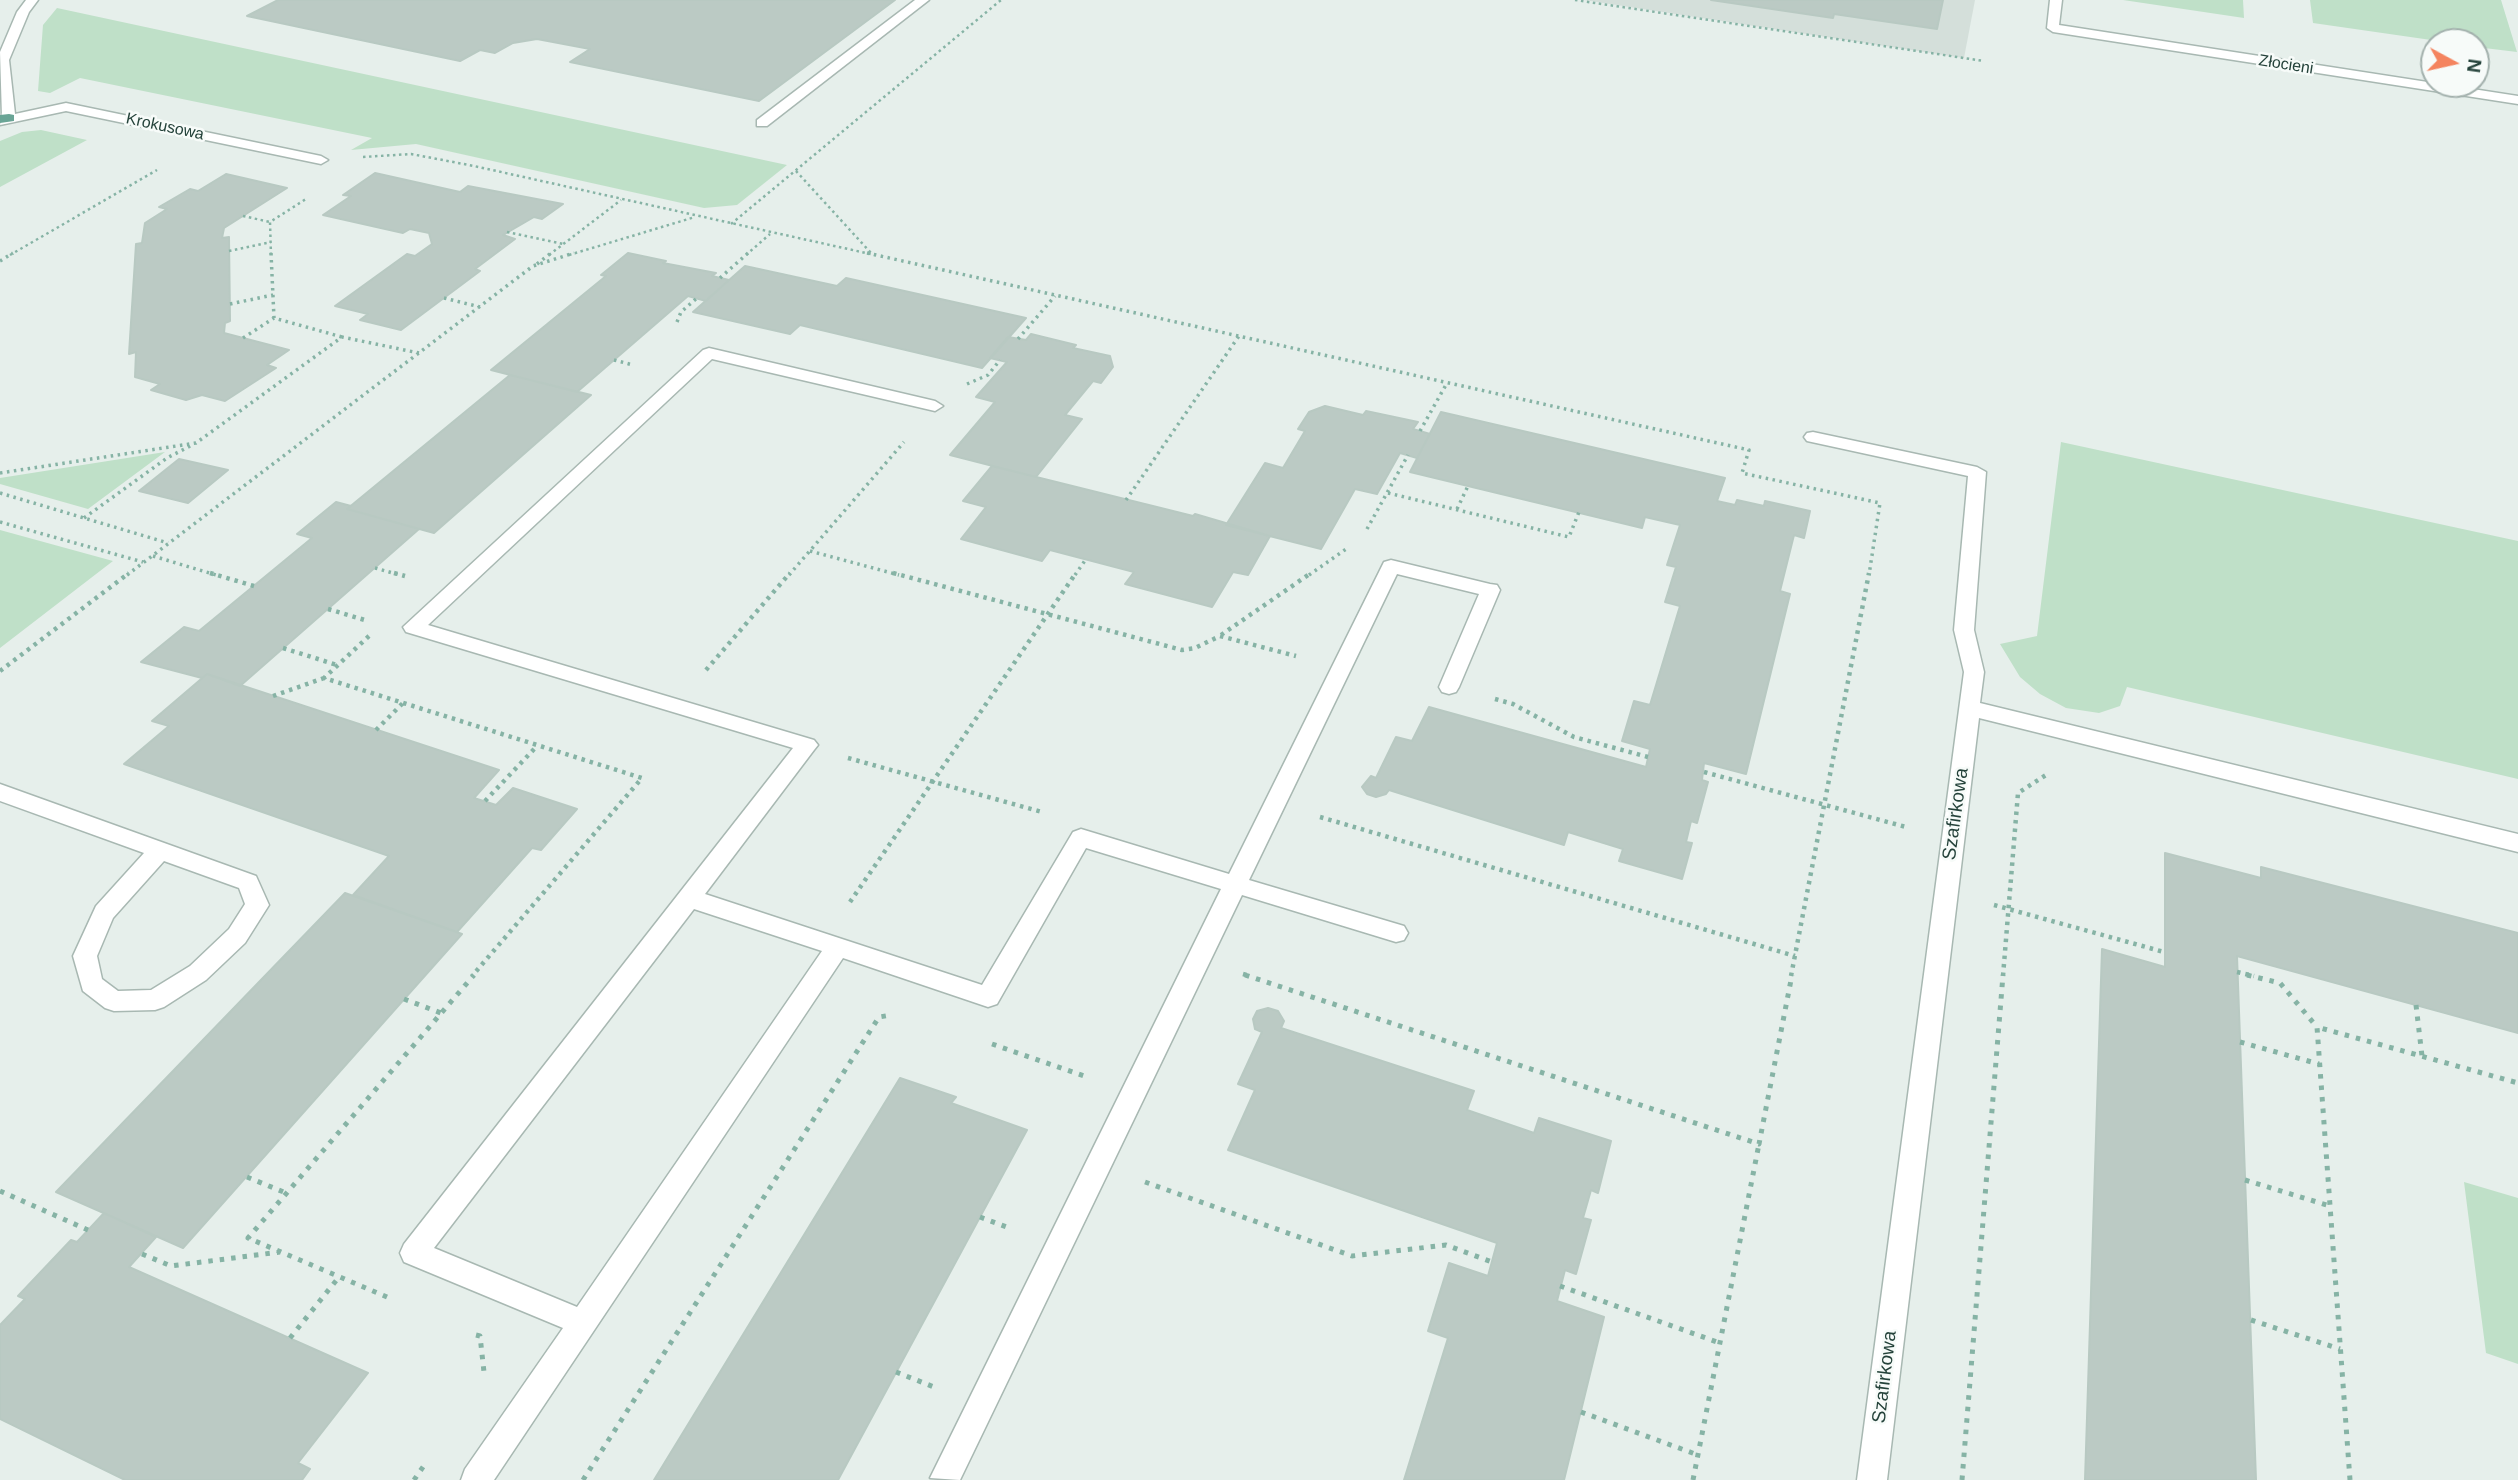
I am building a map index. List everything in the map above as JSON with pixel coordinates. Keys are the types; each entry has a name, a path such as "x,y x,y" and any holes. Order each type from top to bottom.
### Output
{"street":[{"path":"2,121 3,60 23,12 32,0"},
{"path":"762,123 923,0"},
{"name":"Złocieni","path":"2056,0 2053,29 2518,100"},
{"name":"Krokusowa","path":"2,121 66,107 321,160"},
{"path":"583,1323 414,1253 807,745 413,627 709,353 935,407"},
{"name":"Szafirkowa","path":"1813,437 1977,472 1964,630 1974,672 1872,1480"},
{"path":"946,1478 1391,566 1490,590 1449,687"},
{"path":"1970,708 2518,843"},
{"path":"0,792 160,850 248,882 257,905 237,936 198,973 155,1000 114,1001 91,984 85,956 104,913 160,850"},
{"path":"690,898 988,997 1081,838 1396,933"},
{"path":"476,1480 583,1323 830,944"}],"path":[{"path":"730,224 1002,0"},
{"path":"1575,0 1984,61"},
{"path":"352,158 411,154 1749,450 1742,473 1880,503 1874,548 1693,1480"},
{"path":"0,261 163,166"},
{"path":"796,171 873,255"},
{"path":"243,216 270,222 312,195"},
{"path":"0,671 621,200"},
{"path":"533,266 696,217"},
{"path":"270,222 274,318"},
{"path":"507,232 562,244"},
{"path":"720,278 770,233"},
{"path":"229,251 271,242"},
{"path":"230,304 273,295"},
{"path":"1018,339 1055,296"},
{"path":"444,298 480,307"},
{"path":"243,338 274,318 342,337 419,353"},
{"path":"1126,500 1239,336"},
{"path":"84,518 167,458 195,443 342,337"},
{"path":"675,705 947,393 988,374 1000,360"},
{"path":"1420,431 1447,383"},
{"path":"0,473 195,443"},
{"path":"1363,537 1408,455"},
{"path":"1457,509 1468,486"},
{"path":"0,492 169,543"},
{"path":"1387,493 1569,537 1579,512"},
{"path":"0,522 144,562"},
{"path":"810,551 1182,650 1195,648 1220,636 1352,545"},
{"path":"152,555 254,586"},
{"path":"830,944 933,781 1086,559"},
{"path":"328,609 381,625"},
{"path":"273,696 324,678 372,633"},
{"path":"1220,636 1275,650"},
{"path":"283,648 337,665"},
{"path":"324,678 642,778 248,1238 390,1298"},
{"path":"1449,687 1513,704 1574,737 1648,757"},
{"path":"376,730 403,703"},
{"path":"807,745 1032,809"},
{"path":"485,801 538,746"},
{"path":"1704,772 1953,839"},
{"path":"1962,1480 2018,793 2049,773"},
{"path":"1275,804 1794,956"},
{"path":"1946,892 2164,952"},
{"path":"1198,960 1759,1143"},
{"path":"2237,972 2280,984 2317,1027 2518,1083"},
{"path":"404,999 441,1013"},
{"path":"2416,1005 2422,1056"},
{"path":"583,1480 879,1017 904,1014"},
{"path":"2317,1027 2350,1480"},
{"path":"981,1040 1134,1093"},
{"path":"2240,1042 2319,1064"},
{"path":"1098,1166 1352,1256 1446,1245 1492,1262"},
{"path":"247,1177 286,1193"},
{"path":"2245,1180 2330,1206"},
{"path":"0,1191 88,1230"},
{"path":"142,1254 171,1266 281,1252"},
{"path":"289,1338 339,1277"},
{"path":"1560,1286 1720,1343"},
{"path":"2251,1320 2341,1349"},
{"path":"467,1331 480,1336 485,1378"},
{"path":"1581,1412 1698,1455"},
{"path":"414,1480 429,1457"}],"shaded area":[{"path":"1584,0 1975,0 1964,58"}],"green space":[{"path":"2123,0 2243,0 2244,18"},
{"path":"2310,0 2501,0 2517,52 2490,49 2490,28 2420,28 2420,38 2313,23"},
{"path":"57,8 787,165 737,205 704,208 416,144 351,150 372,138 80,78 50,93 38,91 43,25"},
{"path":"41,130 87,140 0,187 0,141 22,132"},
{"path":"2061,442 2518,541 2518,779 2127,687 2120,706 2099,713 2066,708 2040,694 2020,677 2000,644 2037,636"},
{"path":"165,452 88,509 0,484 0,478"},
{"path":"0,530 113,561 0,648"},
{"path":"2464,1182 2518,1198 2518,1364 2486,1353"}],"building":[{"path":"278,0 895,0 759,101 570,62 590,49 537,39 513,43 495,53 480,50 460,61 247,16"},
{"path":"1711,0 1943,0 1937,29 1834,14 1833,18"},
{"path":"375,173 460,192 468,186 563,204 542,219 534,217 503,235 515,239 475,269 480,271 401,330 360,320 368,314 335,306 407,254 415,256 432,244 429,233 410,229 403,233 323,215 351,196 343,195"},
{"path":"226,174 287,188 224,228 222,238 229,237 230,321 225,323 224,333 289,350 267,365 276,368 225,401 202,395 186,400 151,390 160,384 135,377 136,352 129,354 136,244 142,243 145,223 167,209 159,207 190,189 198,191"},
{"path":"628,253 716,273 712,276 729,280 706,301 688,296 577,392 491,370 606,276 601,275"},
{"path":"745,266 837,286 846,278 1026,318 982,368 800,325 790,334 693,312"},
{"path":"1031,334 1076,345 1073,348 1110,356 1113,367 1101,383 1093,381 1065,415 1082,419 1036,477 950,455 995,402 976,397 1007,362 990,358 1008,337 1026,340"},
{"path":"510,375 591,395 434,533 347,509"},
{"path":"1325,406 1363,415 1366,411 1418,422 1413,429 1430,434 1417,458 1400,453 1377,494 1355,489 1321,549 1226,525 1265,463 1283,468 1305,431 1298,429 1309,412"},
{"path":"1441,412 1725,478 1717,501 1735,505 1737,500 1764,506 1765,501 1810,511 1804,538 1794,535 1780,591 1790,594 1746,774 1704,763 1702,780 1708,782 1697,823 1691,821 1686,842 1692,843 1682,879 1619,861 1623,849 1568,832 1564,845 1389,790 1376,797 1367,794 1362,787 1371,776 1376,778 1396,737 1412,741 1429,707 1646,767 1650,749 1622,741 1634,701 1650,705 1680,606 1665,602 1676,567 1667,565 1680,525 1645,517 1642,528 1410,472"},
{"path":"179,459 228,470 188,503 139,491"},
{"path":"992,466 1193,516 1195,514 1270,536 1248,575 1233,572 1212,607 1125,584 1134,572 1050,550 1042,561 961,539 986,507 963,501"},
{"path":"336,502 351,506 347,509 419,529 240,686 207,674 202,678 141,662 184,627 199,631 312,538 297,534"},
{"path":"207,674 499,770 474,798 496,805 513,788 577,809 541,850 532,848 457,932 353,895 389,856 124,764 169,726 152,721"},
{"path":"2165,853 2261,878 2261,867 2518,933 2518,1033 2237,956 2256,1480 2085,1480 2102,949 2165,967"},
{"path":"345,893 462,934 183,1248 56,1192"},
{"path":"1268,1008 1278,1011 1284,1021 1281,1028 1474,1091 1467,1110 1534,1133 1539,1118 1611,1141 1598,1193 1591,1190 1583,1218 1591,1220 1576,1274 1565,1270 1557,1301 1604,1317 1564,1480 1404,1480 1448,1338 1428,1331 1449,1263 1488,1276 1497,1243 1228,1150 1255,1090 1238,1084 1262,1032 1255,1029 1253,1019 1257,1011"},
{"path":"900,1078 956,1097 951,1103 1027,1130 838,1480 654,1480"},
{"path":"104,1213 156,1237 129,1267 368,1373 298,1463 310,1469 302,1480 125,1480 0,1419 0,1325 25,1299 18,1296 71,1240 77,1242"}]}
